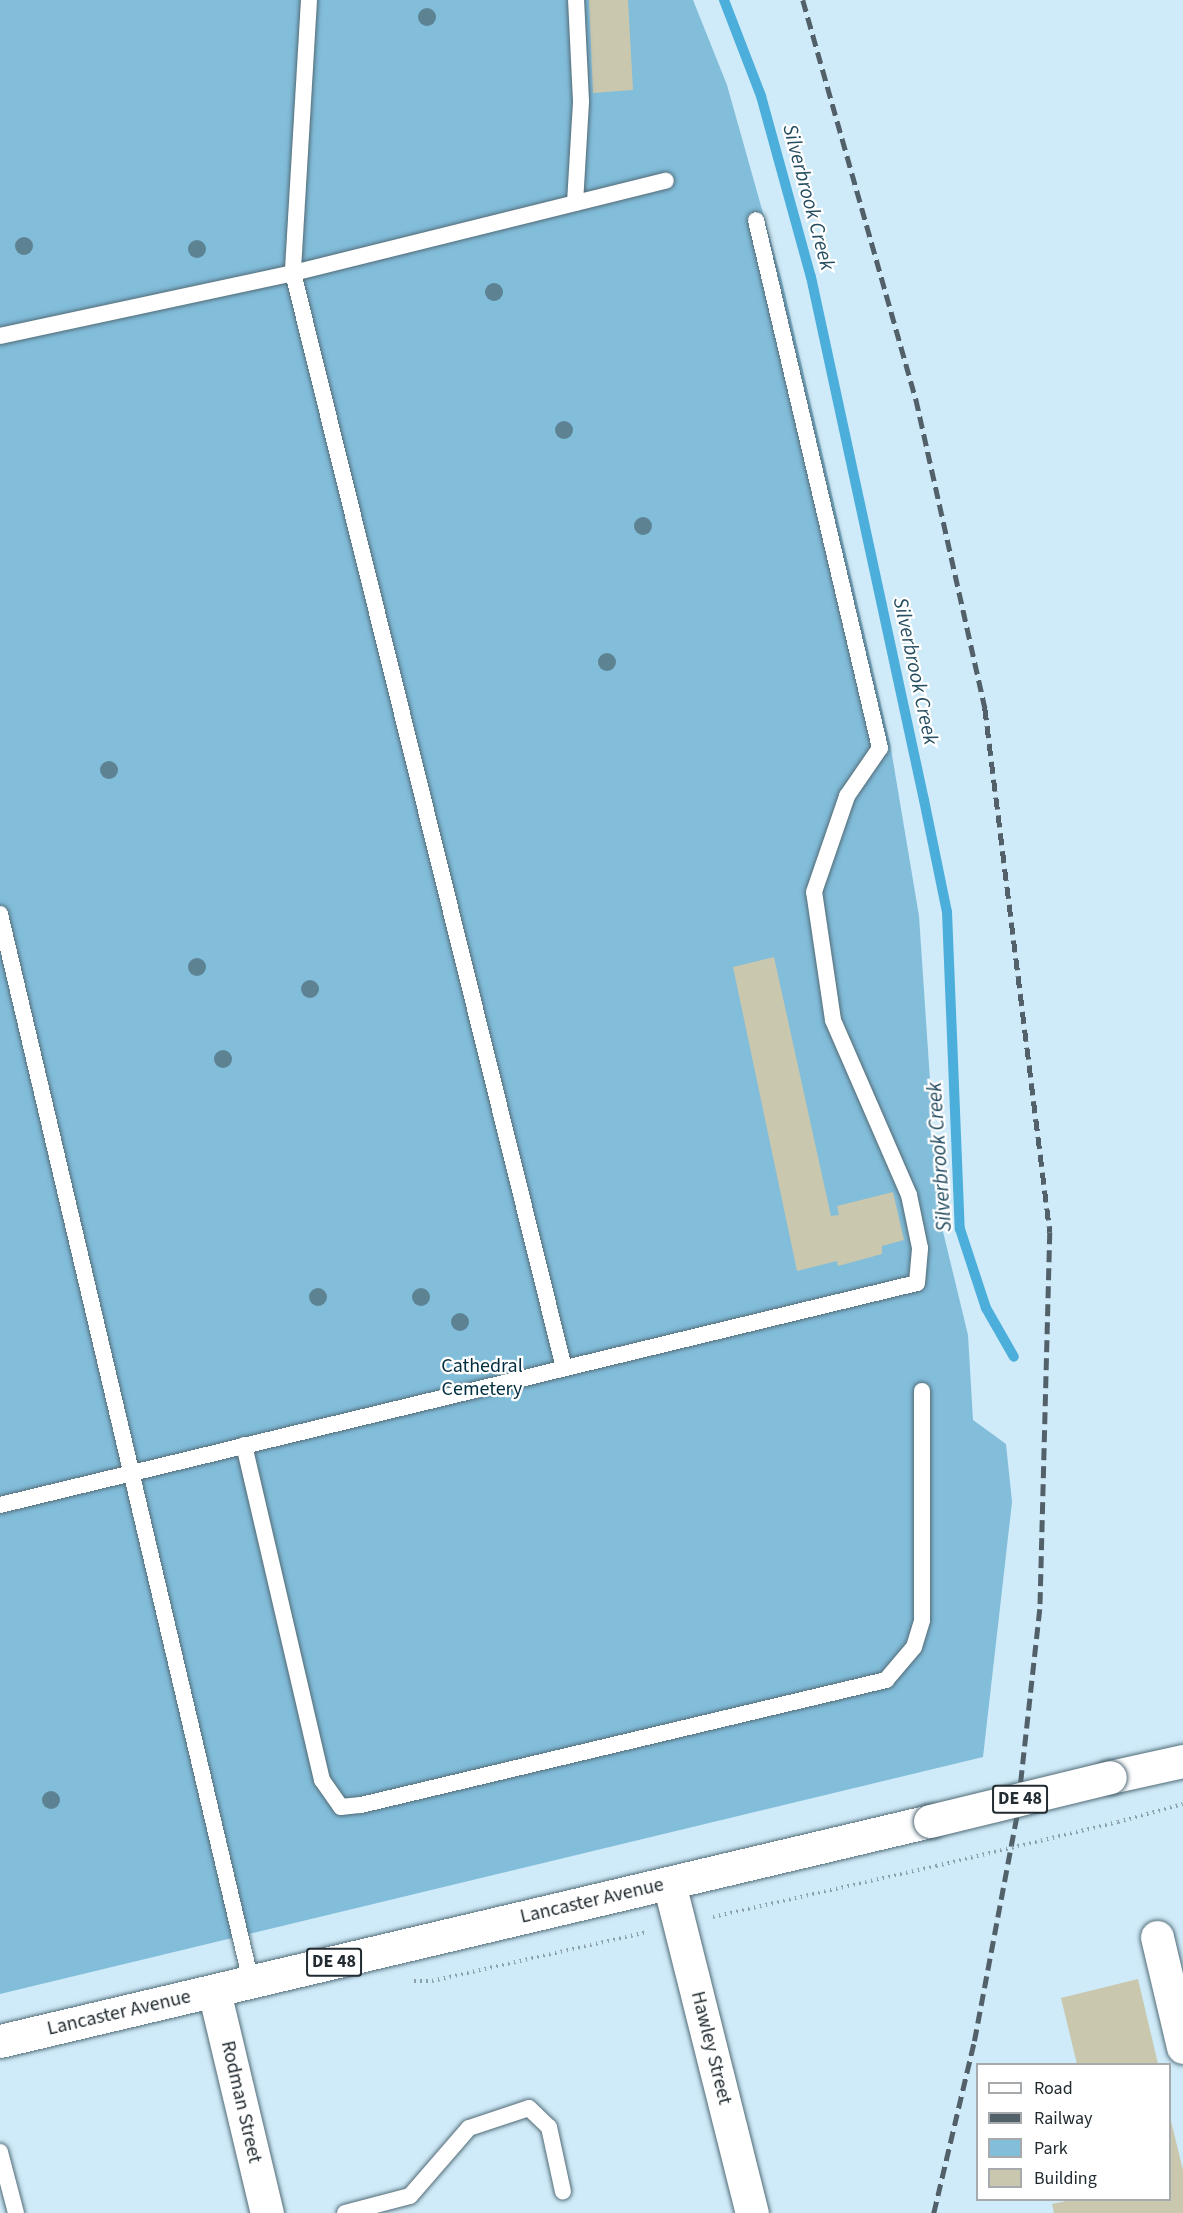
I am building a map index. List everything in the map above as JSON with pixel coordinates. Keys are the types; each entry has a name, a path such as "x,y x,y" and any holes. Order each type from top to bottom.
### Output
{"main road":[{"name":"Lancaster Avenue","path":"0,2041 1183,1761"},
{"name":"Hawley Street","path":"669,1883 752,2213"},
{"path":"1157,1937 1176,1988 1183,2047"},
{"name":"Rodman Street","path":"214,1991 266,2213"}],"lane":[{"path":"309,0 293,273 564,1368"},
{"path":"575,203 581,101 576,0"},
{"path":"0,336 293,273 666,181"},
{"path":"0,1505 917,1283 920,1248 909,1195 833,1020 814,891 847,796 880,748 756,220"},
{"path":"0,914 251,1982"},
{"path":"244,1445 322,1780 341,1807 362,1805 886,1680 914,1647 922,1620 922,1391"},
{"path":"345,2213 410,2196 469,2128 530,2108 549,2127 563,2192"},
{"path":"0,2152 16,2213"}],"path":[{"path":"709,1918 936,1866 1183,1804"},
{"path":"408,1981 432,1981 657,1930"}],"green space":[{"name":"Cathedral Cemetery","path":"0,0 693,0 727,85 782,281 890,743 919,916 939,1215 968,1335 973,1420 1006,1444 1012,1502 983,1757 0,1994"}],"building":[{"path":"589,0 628,0 633,90 593,93"},
{"path":"774,957 831,1216 839,1215 837,1206 893,1192 904,1240 882,1246 882,1254 838,1266 837,1261 797,1271 733,967"},
{"path":"1138,1979 1158,2063 1077,2063 1061,1998"},
{"path":"1171,2121 1183,2170 1183,2213 1054,2213 1052,2204 1066,2201 1171,2201"}],"waterway":[{"name":"Silverbrook Creek","path":"724,0 761,96 811,277 924,800 947,912 960,1229 986,1308 1014,1357"}],"railway":[{"path":"803,0 916,399 985,708 1050,1232 1040,1609 1017,1817 974,2044 934,2213"}]}
